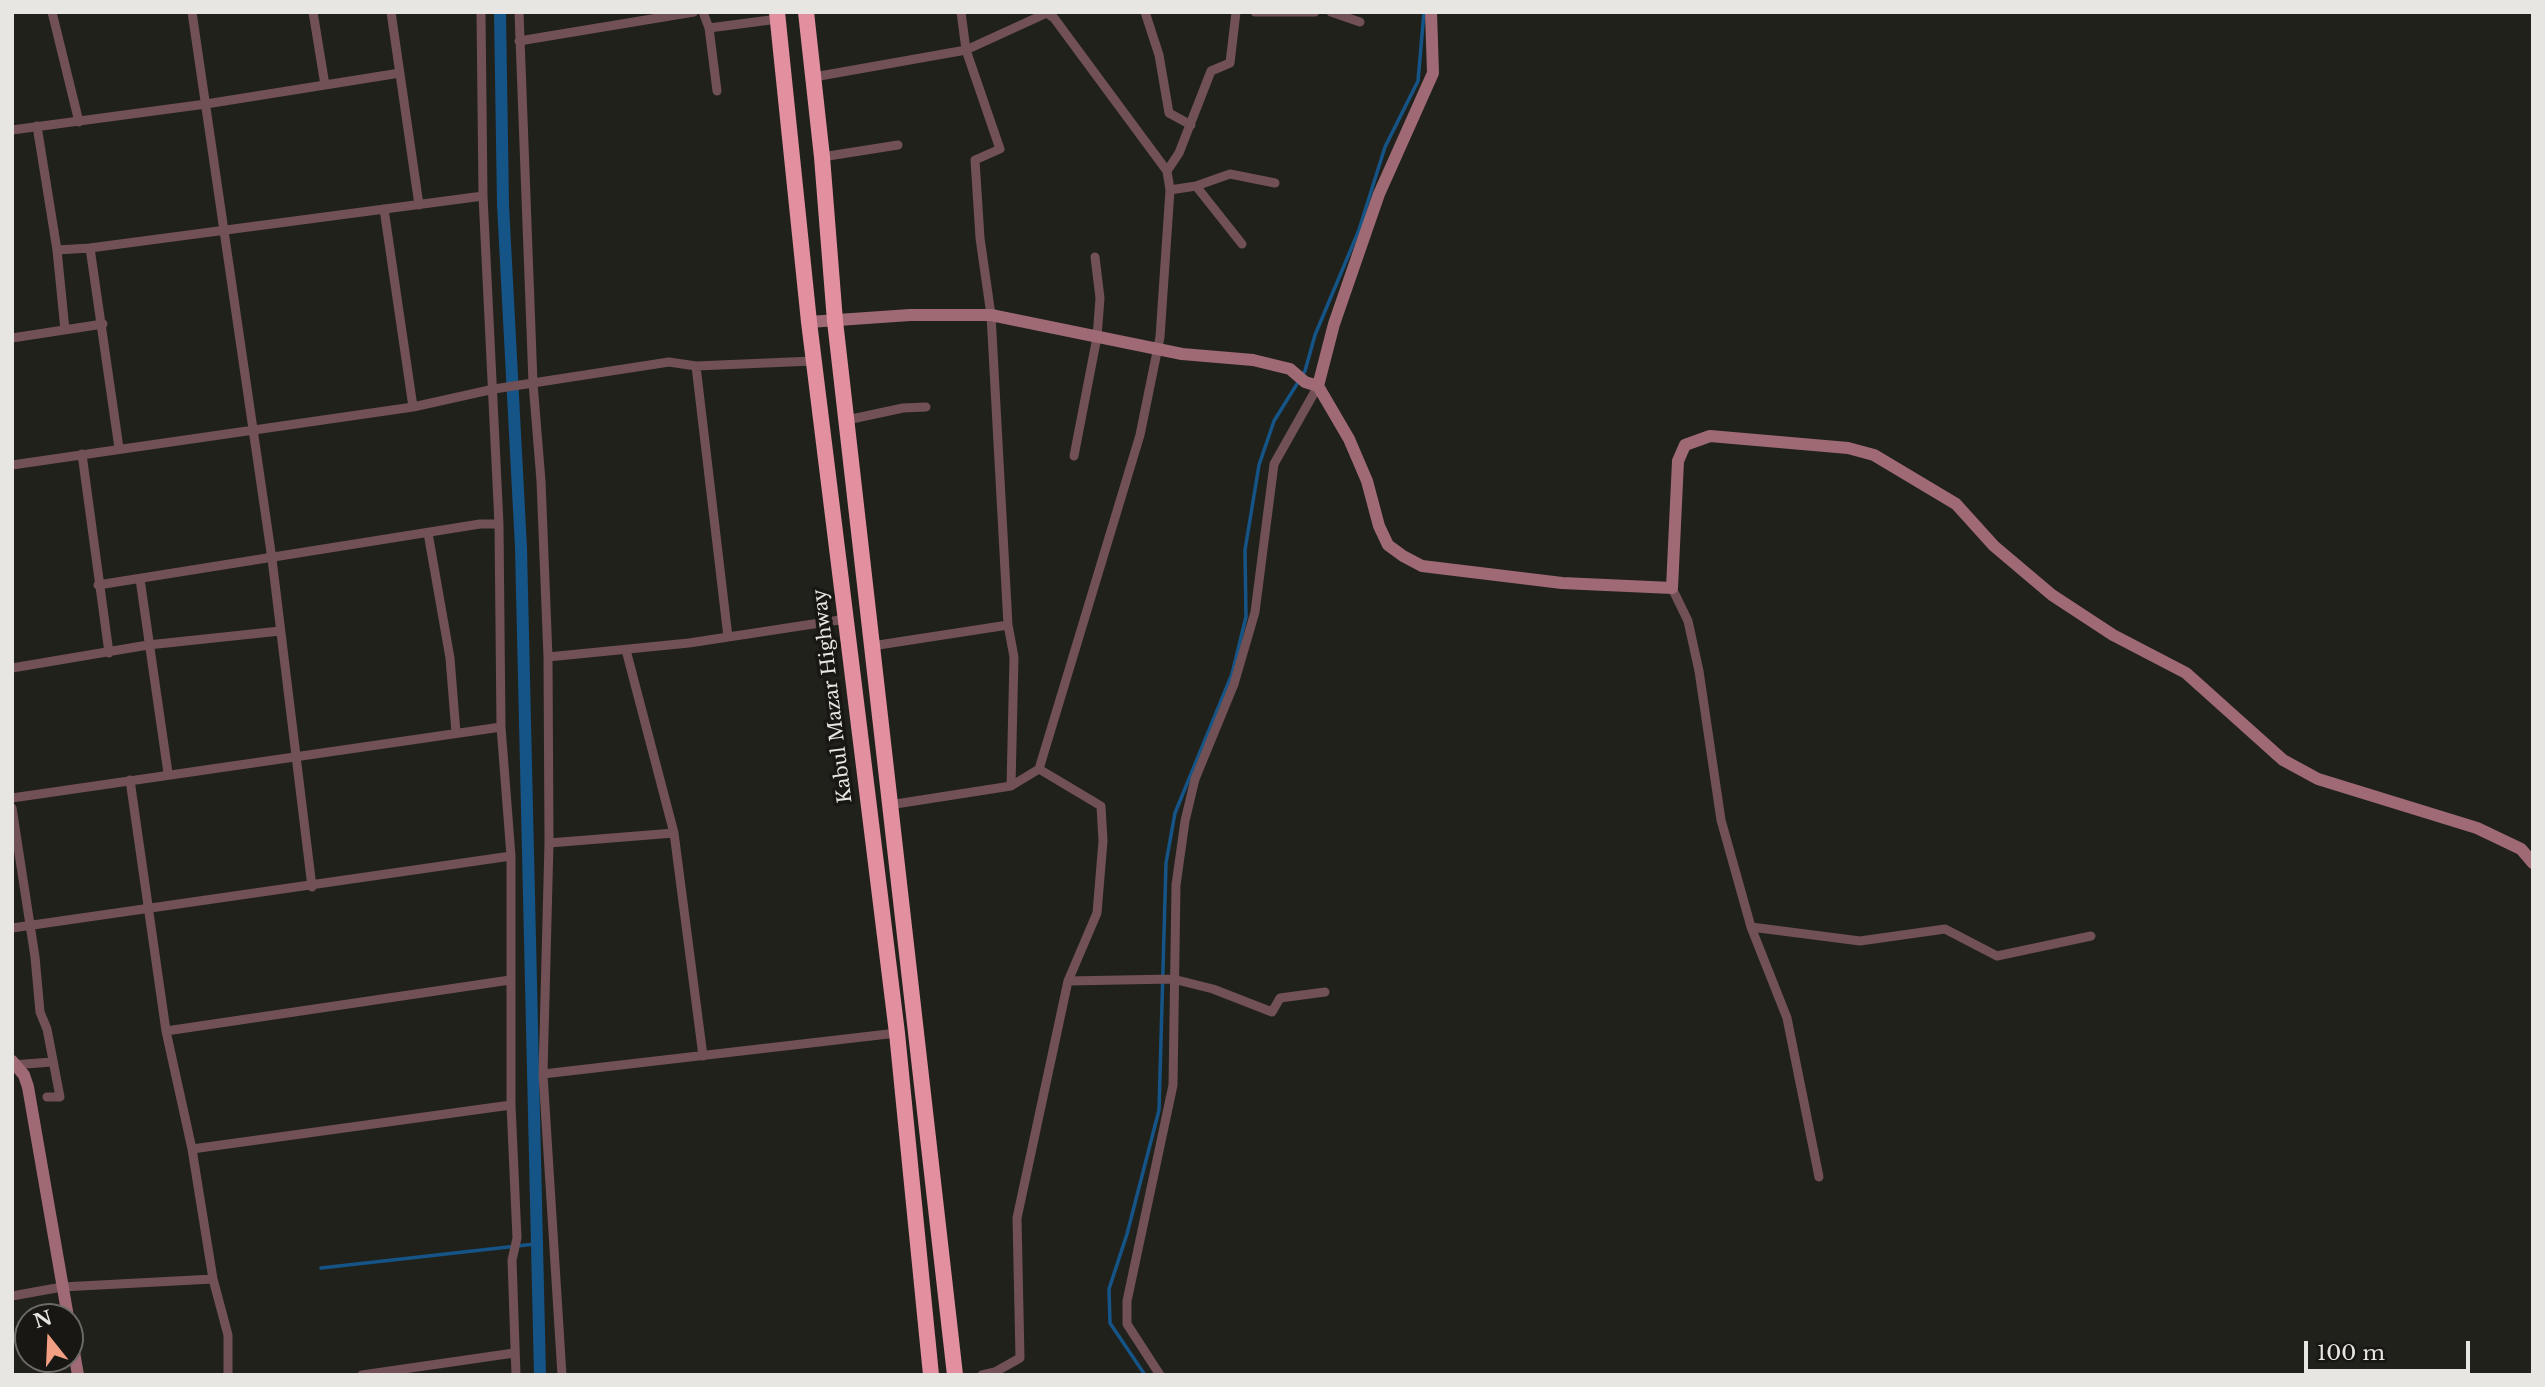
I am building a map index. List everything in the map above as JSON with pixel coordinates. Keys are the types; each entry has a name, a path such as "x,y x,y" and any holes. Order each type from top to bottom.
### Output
{"highway":[{"path":"806,12 822,157 835,321 955,1375"},
{"name":"Kabul Mazar Highway","path":"777,16 813,360 897,1032 931,1375"}],"street":[{"path":"52,12 79,122"},
{"path":"193,12 272,559 312,887"},
{"path":"313,12 325,85"},
{"path":"391,12 419,205"},
{"path":"481,12 483,196 495,389 499,524 501,727 511,856 511,1105 517,1238 512,1259 516,1375"},
{"path":"519,12 533,383 541,481 548,657 549,843 543,1074 562,1375"},
{"path":"519,41 694,12"},
{"path":"703,12 709,28 717,91"},
{"path":"961,12 966,50 1000,149 975,160 980,238 991,315 1008,625 1014,657 1011,786"},
{"path":"1145,12 1159,55 1169,113 1191,125"},
{"path":"1167,171 1180,153 1211,71 1230,62 1236,12"},
{"path":"1255,12 1315,12"},
{"path":"1331,12 1360,22"},
{"path":"1160,1375 1127,1324 1127,1301 1173,1085 1167,979 1179,863 1195,779 1234,684 1255,612 1274,464 1318,386 1334,324 1379,194 1433,73 1431,12"},
{"path":"814,77 966,50 1047,13 1054,18 1167,171 1170,190 1158,348 1140,435 1039,769 1011,786 889,805"},
{"path":"709,28 777,16"},
{"path":"12,130 206,104 400,73"},
{"path":"37,126 57,250 65,330"},
{"path":"822,157 898,145"},
{"path":"1170,190 1196,186 1230,174 1275,183"},
{"path":"1196,186 1242,244"},
{"path":"57,250 225,232 483,196"},
{"path":"384,209 413,407"},
{"path":"90,248 119,449"},
{"path":"1074,456 1097,337 1100,298 1095,257"},
{"path":"809,321 911,315 991,315 1182,354 1253,360 1290,369 1305,382 1318,386 1349,439 1367,481 1379,526 1388,545 1403,556 1422,566 1562,583 1672,588"},
{"path":"12,338 103,324"},
{"path":"12,465 413,407 521,384 669,362 696,366 813,360"},
{"path":"696,366 728,637"},
{"path":"847,420 903,408 926,407"},
{"path":"1819,1177 1787,1018 1751,927 1721,820 1699,671 1688,621 1672,588 1678,460 1685,445 1710,436 1847,448 1874,455 1956,504 1994,546 2052,595 2113,635 2186,673 2284,760 2318,779 2477,828 2521,849 2533,863"},
{"path":"82,454 109,653"},
{"path":"98,585 499,524"},
{"path":"428,533 450,658 456,733"},
{"path":"140,579 168,773"},
{"path":"548,657 728,637 846,619"},
{"path":"872,646 1008,625"},
{"path":"12,668 148,645 280,631"},
{"path":"626,650 674,833 702,1056"},
{"path":"12,798 168,773 501,727"},
{"path":"982,1375 995,1372 1020,1358 1017,1218 1068,981 1097,913 1103,841 1101,806 1039,769"},
{"path":"130,780 166,1031 192,1149 213,1279 228,1335 228,1375"},
{"path":"12,808 40,1012 47,1029 60,1097 47,1097"},
{"path":"549,843 674,833"},
{"path":"12,928 312,887 511,856"},
{"path":"1751,927 1860,941 1945,929 1997,956 2091,936"},
{"path":"1068,981 1167,979 1213,989 1272,1012 1280,998 1325,992"},
{"path":"166,1031 510,980"},
{"path":"543,1074 897,1032"},
{"path":"13,1064 52,1062"},
{"path":"13,1064 24,1075 28,1087 65,1303"},
{"path":"192,1149 511,1105"},
{"path":"12,1296 62,1287 213,1279"},
{"path":"362,1375 514,1353"}],"waterway":[{"path":"500,12 503,205 521,548 540,1375"},
{"path":"1145,1375 1110,1323 1109,1289 1127,1234 1159,1110 1166,863 1175,813 1232,674 1246,617 1245,550 1259,465 1274,421 1305,371 1315,335 1359,230 1385,147 1418,81 1424,12"},
{"path":"321,1268 535,1244"}]}
